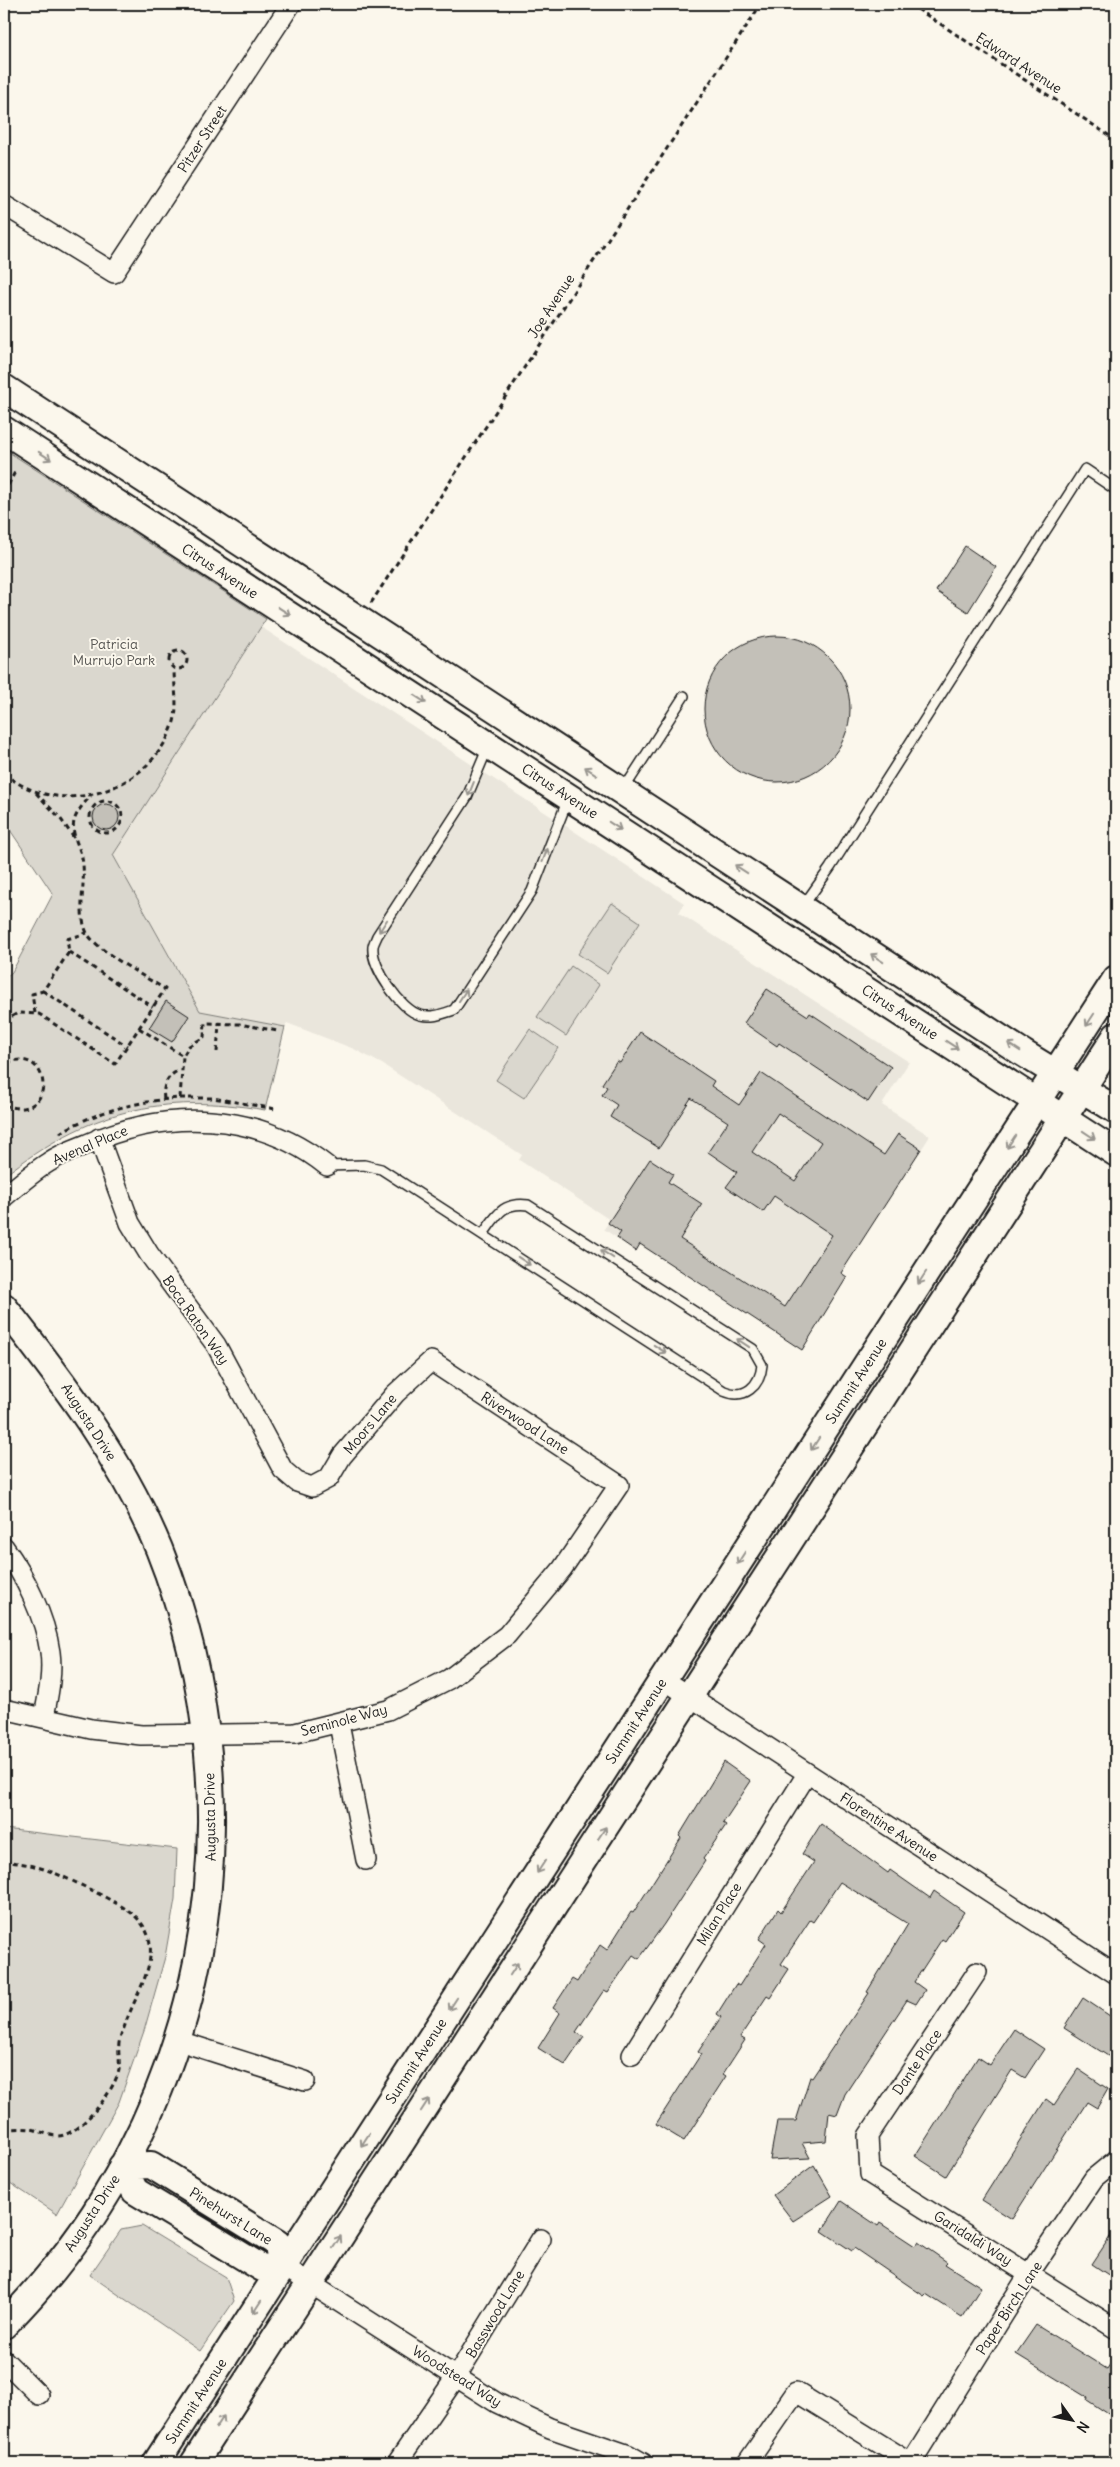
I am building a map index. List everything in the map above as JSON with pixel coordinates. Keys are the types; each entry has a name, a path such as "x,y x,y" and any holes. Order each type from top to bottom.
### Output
{"main road":[{"path":"4,388 802,909 1116,1110"},
{"name":"Citrus Avenue","path":"4,430 1116,1153"},
{"name":"Summit Avenue","path":"156,2463 1116,979"},
{"path":"194,2463 1116,1036"},
{"name":"Augusta Drive","path":"4,1307 66,1386 99,1434 131,1489 158,1549 177,1601 197,1678 212,1807 210,1872 204,1930 192,1987 176,2040 147,2119 104,2200 41,2286 4,2324"},
{"name":"Pinehurst Lane","path":"122,2166 135,2191 138,2193 262,2268 283,2266"}],"street":[{"name":"Pitzer Street","path":"4,204 114,273 291,4"},
{"name":"Avenal Place","path":"4,1197 50,1161 99,1138 124,1129 159,1121 229,1121 262,1129 289,1140 327,1166"},
{"name":"Boca Raton Way","path":"99,1138 135,1230 149,1254 216,1345 283,1470 297,1482 312,1487"},
{"name":"Moors Lane","path":"312,1487 329,1478 342,1456 395,1394 431,1361"},
{"name":"Riverwood Lane","path":"431,1361 619,1485"},
{"name":"Seminole Way","path":"4,1709 91,1728 141,1735 295,1733 339,1724 388,1710 449,1679 507,1635 562,1569 619,1485"},
{"path":"4,1547 27,1587 43,1626 50,1652 50,1683 44,1718"},
{"name":"Florentine Avenue","path":"663,1679 1116,1974"},
{"path":"339,1724 366,1860"},
{"name":"Milan Place","path":"632,2055 807,1774"},
{"name":"Dante Place","path":"869,2155 868,2136 977,1972"},
{"path":"176,2040 305,2081"},
{"name":"Garidaldi Way","path":"869,2155 870,2174 1116,2329"},
{"name":"Paper Birch Lane","path":"911,2463 1029,2274 1094,2178 1116,2160"},
{"name":"Basswood Lane","path":"397,2463 456,2377 541,2239"},
{"name":"Woodstead Way","path":"283,2266 497,2403 550,2428 629,2455 643,2463"},
{"path":"4,2360 39,2395"},
{"path":"747,2463 796,2392 911,2463"}],"lane":[{"path":"802,909 1085,469 1116,490"},
{"path":"622,792 684,696"},
{"path":"489,744 467,797 377,936 373,948 377,968 396,997 418,1014 433,1017 454,1010 532,891 569,796"},
{"path":"327,1166 364,1165 381,1169 724,1390 738,1394 747,1391 758,1383 762,1365 753,1350 528,1205 510,1205 502,1210 483,1234"}],"path":[{"name":"Joe Avenue","path":"360,620 761,4"},
{"name":"Edward Avenue","path":"910,4 1116,140"},
{"path":"4,493 15,472"},
{"path":"35,792 57,796 91,796 119,786 137,775 158,753 174,723 176,694 174,669 170,665 170,656 177,651 183,652 187,657 186,666 181,670 174,669"},
{"path":"4,773 35,792 60,818 74,838 81,856 84,876 82,905 88,933 102,948 165,989 115,1064 35,1013 18,1013 4,1021"},
{"path":"99,793 102,801"},
{"path":"74,838 76,815 91,796"},
{"path":"102,801 113,802 122,814 118,829 109,834 104,834 94,829 90,819 92,808 102,801"},
{"path":"35,1013 32,994 43,991 68,952 67,939 88,933"},
{"path":"68,952 153,1007"},
{"path":"43,991 127,1046"},
{"path":"139,1028 183,1056 189,1046 204,1038 205,1023 239,1024 278,1031"},
{"path":"217,1052 219,1023"},
{"path":"4,1049 10,1054 9,1062"},
{"path":"4,1065 15,1060 31,1063 39,1069 43,1078 41,1095 36,1103 22,1108 4,1106"},
{"path":"164,1099 164,1087 169,1077 181,1070"},
{"path":"180,1098 213,1098 276,1109"},
{"path":"4,1860 18,1865 37,1866 110,1900 135,1916 146,1930 151,1949 147,1975 119,2042 119,2069 113,2086 97,2108 82,2122 63,2135 47,2135 32,2129 4,2129"}],"shaded area":[{"path":"261,627 684,903 679,913 909,1062 882,1105 930,1136 841,1273 847,1277 802,1350 640,1245 636,1251 604,1229 610,1220 519,1160 522,1155 382,1064 354,1049 287,1023 285,1027 200,1011 113,855"}],"green space":[{"name":"Patricia Murrujo Park","path":"4,449 266,619 113,855 200,1011 285,1027 265,1110 227,1105 192,1104 159,1106 127,1112 96,1122 65,1136 4,1176 4,979 12,972 53,894 4,821"},
{"path":"612,903 640,922 607,973 578,954"},
{"path":"571,966 599,985 566,1036 537,1017"},
{"path":"530,1029 558,1048 524,1098 496,1080"},
{"path":"4,1829 177,1849 175,1899 165,1957 144,2031 119,2102 57,2214 4,2179"},
{"path":"142,2226 226,2277 234,2301 200,2351 90,2275 121,2230"}],"building":[{"path":"965,546 996,567 968,612 936,591"},
{"path":"777,636 805,641 829,657 845,681 850,709 845,737 829,761 805,777 777,782 749,777 725,761 709,737 704,709 709,681 725,657 749,641"},
{"path":"106,804 115,808 119,817 115,826 106,830 97,826 93,817 97,808"},
{"path":"767,989 808,1016 810,1013 891,1067 868,1102 779,1043 777,1046 744,1023"},
{"path":"166,1001 189,1016 172,1042 149,1028"},
{"path":"640,1032 714,1081 711,1086 739,1105 761,1073 884,1155 898,1134 921,1149 841,1273 847,1277 802,1350 640,1244 636,1251 617,1238 621,1232 608,1223 650,1159 673,1174 668,1182 702,1204 680,1239 785,1307 832,1235 774,1196 763,1212 726,1187 737,1172 708,1152 728,1122 691,1098 659,1148 610,1117 617,1105 602,1095 607,1087 602,1084 617,1061 620,1063","holes":["778,1113 821,1142 795,1181 752,1152"]},
{"path":"724,1762 751,1781 723,1823 726,1825 703,1859 705,1861 664,1924 639,1959 633,1955 608,1992 604,1990 576,2032 584,2037 565,2065 538,2048 560,2013 553,2008 572,1979 577,1982 600,1945 607,1950 631,1912 633,1913 681,1838 679,1836"},
{"path":"821,1824 888,1873 890,1870 930,1898 934,1891 964,1912 945,1941 942,1939 914,1982 925,1990 916,2004 907,2000 845,2094 837,2115 829,2113 826,2141 802,2143 810,2158 770,2160 777,2121 796,2121 810,2077 812,2078 869,1993 867,1992 908,1924 840,1882 813,1922 810,1920 781,1964 789,1969 770,1998 767,1996 740,2037 745,2040 723,2074 726,2076 684,2141 656,2124 701,2054 698,2052 721,2017 717,2014 736,1984 739,1986 766,1944 759,1939 778,1909 781,1912 814,1862 802,1854"},
{"path":"1083,1998 1116,2020 1116,2061 1064,2028"},
{"path":"1014,2029 1044,2049 1025,2078 1012,2070 946,2176 915,2156 978,2057 990,2065"},
{"path":"1078,2069 1108,2089 1097,2108 1087,2102 1012,2219 982,2200 1046,2099 1054,2105"},
{"path":"814,2165 832,2196 793,2221 773,2195"},
{"path":"841,2201 878,2226 880,2223 915,2246 918,2242 947,2262 945,2264 981,2287 962,2317 926,2294 924,2296 854,2248 852,2251 822,2231"},
{"path":"1116,2228 1116,2280 1092,2264"},
{"path":"1036,2325 1107,2369 1116,2355 1116,2419 1087,2400 1088,2398 1016,2354"}]}
